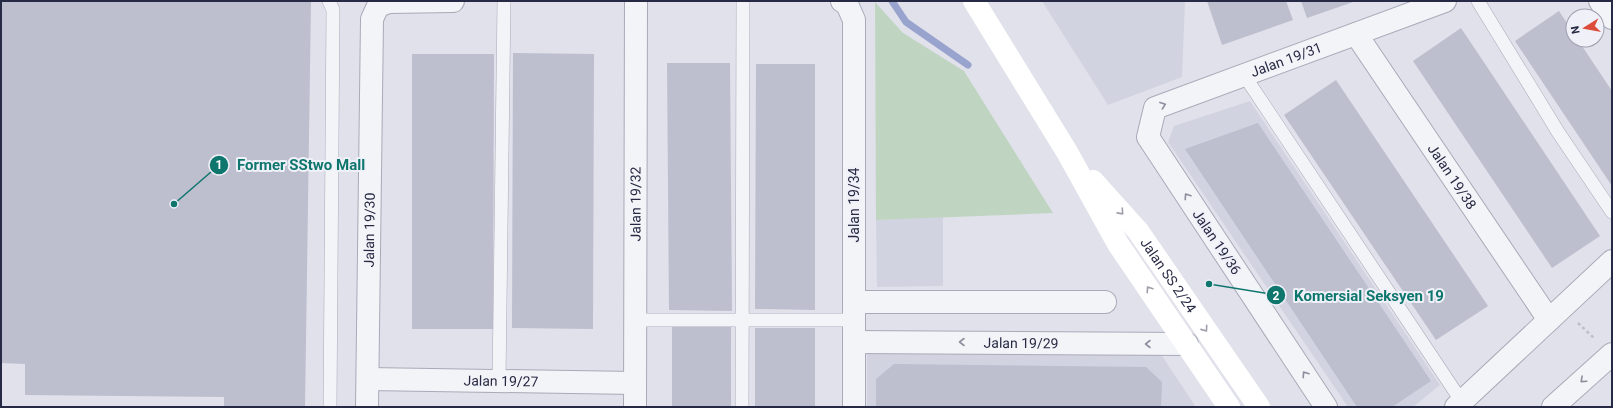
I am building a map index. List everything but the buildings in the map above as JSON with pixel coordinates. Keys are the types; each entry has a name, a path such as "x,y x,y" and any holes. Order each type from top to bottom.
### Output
{"main road":[{"name":"Jalan SS 2/24","path":"974,1 1067,152 1118,244 1230,407"},
{"name":"Jalan SS 2/24","path":"1067,152 1138,232 1259,407"}],"street":[{"name":"Jalan 19/30","path":"367,407 372,19 378,6 389,2 453,1"},
{"name":"Jalan 19/32","path":"635,407 636,1"},
{"name":"Jalan 19/31","path":"1148,137 1155,108 1445,1"},
{"path":"1600,1 1612,18"},
{"name":"Jalan 19/34","path":"845,2 854,20 854,407"},
{"name":"Jalan 19/38","path":"1356,34 1556,313"},
{"name":"Jalan 19/36","path":"1148,137 1326,407"},
{"path":"1459,404 1612,261"},
{"path":"854,311 1105,302"},
{"name":"Jalan 19/29","path":"854,342 1187,344"},
{"path":"1559,405 1611,355"},
{"name":"Jalan 19/27","path":"368,379 635,383"}],"lane":[{"path":"330,1 333,10 330,407"},
{"path":"499,381 504,1"},
{"path":"742,407 743,1"},
{"path":"1478,1 1558,132 1612,212"},
{"path":"1244,75 1459,404"},
{"path":"635,320 742,320 854,311"}],"path":[{"path":"1556,313 1611,355"}],"shaded area":[{"path":"1042,1 1185,1 1182,77 1108,105"},
{"path":"1250,101 1440,385 1413,407 1348,407 1168,142 1174,126"},
{"path":"943,217 943,286 877,287 876,220"},
{"path":"867,352 1160,353 1196,407 867,407"}],"green space":[{"path":"875,2 903,33 964,71 1053,213 876,220"}],"waterway":[{"path":"892,1 906,22 968,65"}],"place":[{"name":"Former SStwo Mall","path":"174,204"},
{"name":"Komersial Seksyen 19","path":"1209,284"}]}
